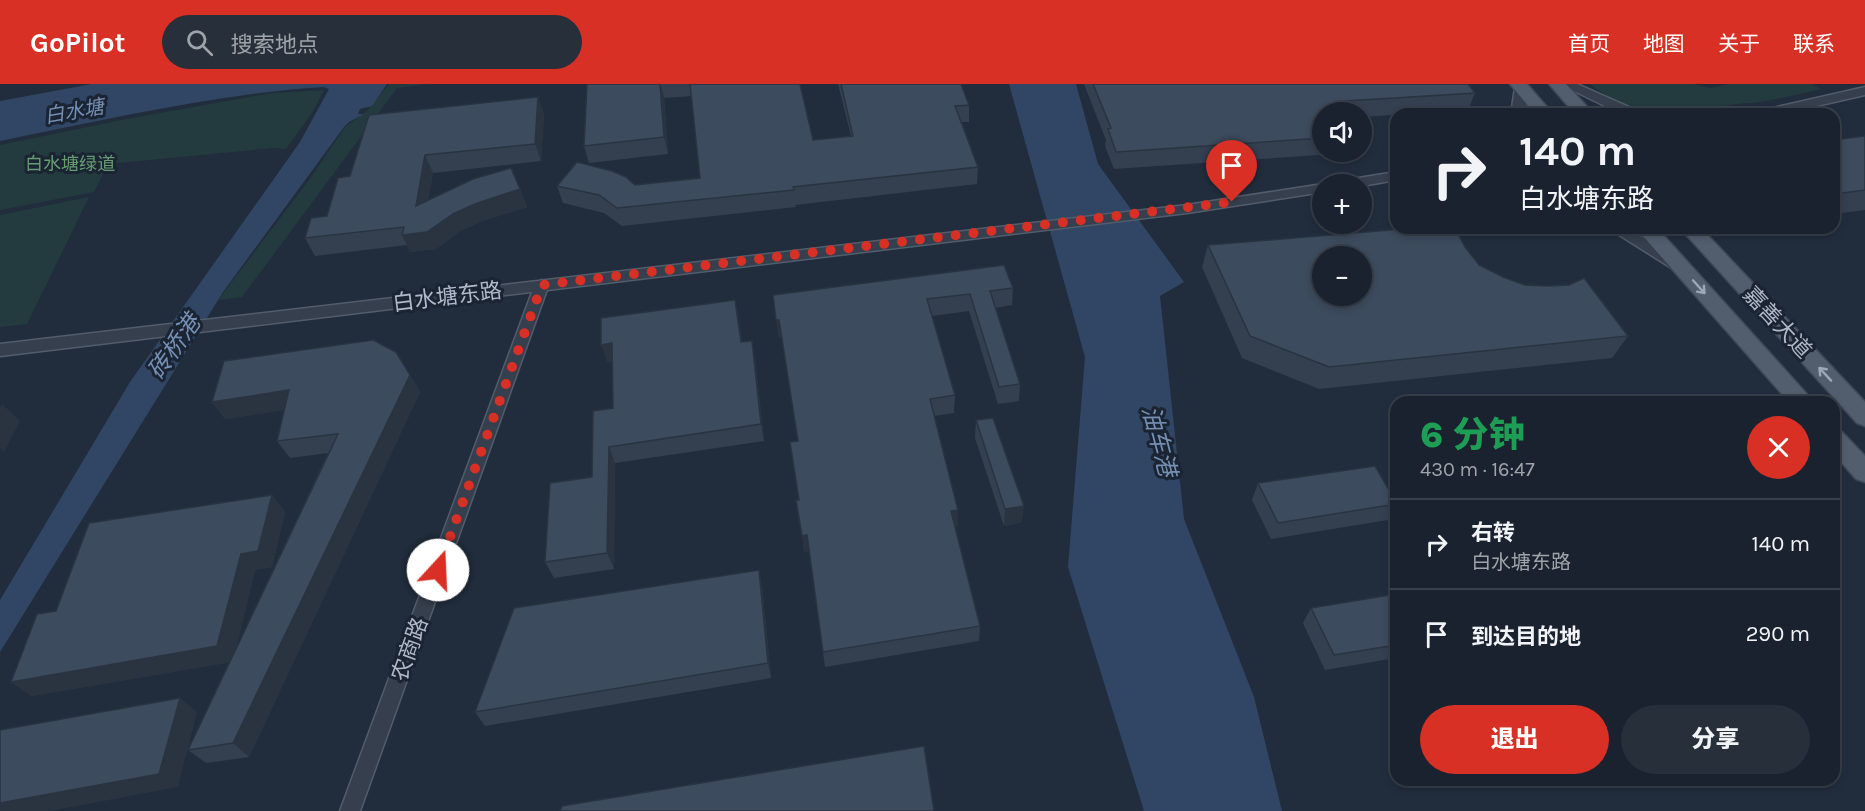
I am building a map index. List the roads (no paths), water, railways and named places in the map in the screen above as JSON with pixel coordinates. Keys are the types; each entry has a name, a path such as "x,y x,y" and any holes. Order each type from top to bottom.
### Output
{"main road":[{"path":"1557,84 1579,108"},
{"path":"1520,86 1539,108"},
{"name":"嘉善大道","path":"1651,234 1797,396"},
{"name":"嘉善大道","path":"1696,234 1865,417"},
{"path":"1840,445 1865,472"}],"street":[{"path":"1566,84 1620,108"},
{"path":"1518,108 1520,86"},
{"path":"1790,108 1865,91"},
{"path":"1372,180 1390,177"},
{"name":"白水塘东路","path":"0,350 1187,209 1312,190"},
{"path":"1625,234 1680,266"},
{"name":"农商路","path":"350,811 542,285"}],"water":[{"path":"92,84 387,84 372,106 360,109 358,114 364,114 344,127 223,292 0,652 0,600 130,382 300,142 329,89 323,87 242,95 0,141 0,101"},
{"name":"油车港","path":"1009,84 1076,84 1098,164 1184,282 1160,296 1184,519 1254,697 1282,811 1144,811 1068,567 1085,357"}],"water label":[{"name":"白水塘","path":"74,111"},
{"name":"砖桥港","path":"174,347"}],"park label":[{"name":"白水塘绿道","path":"70,164"}]}
